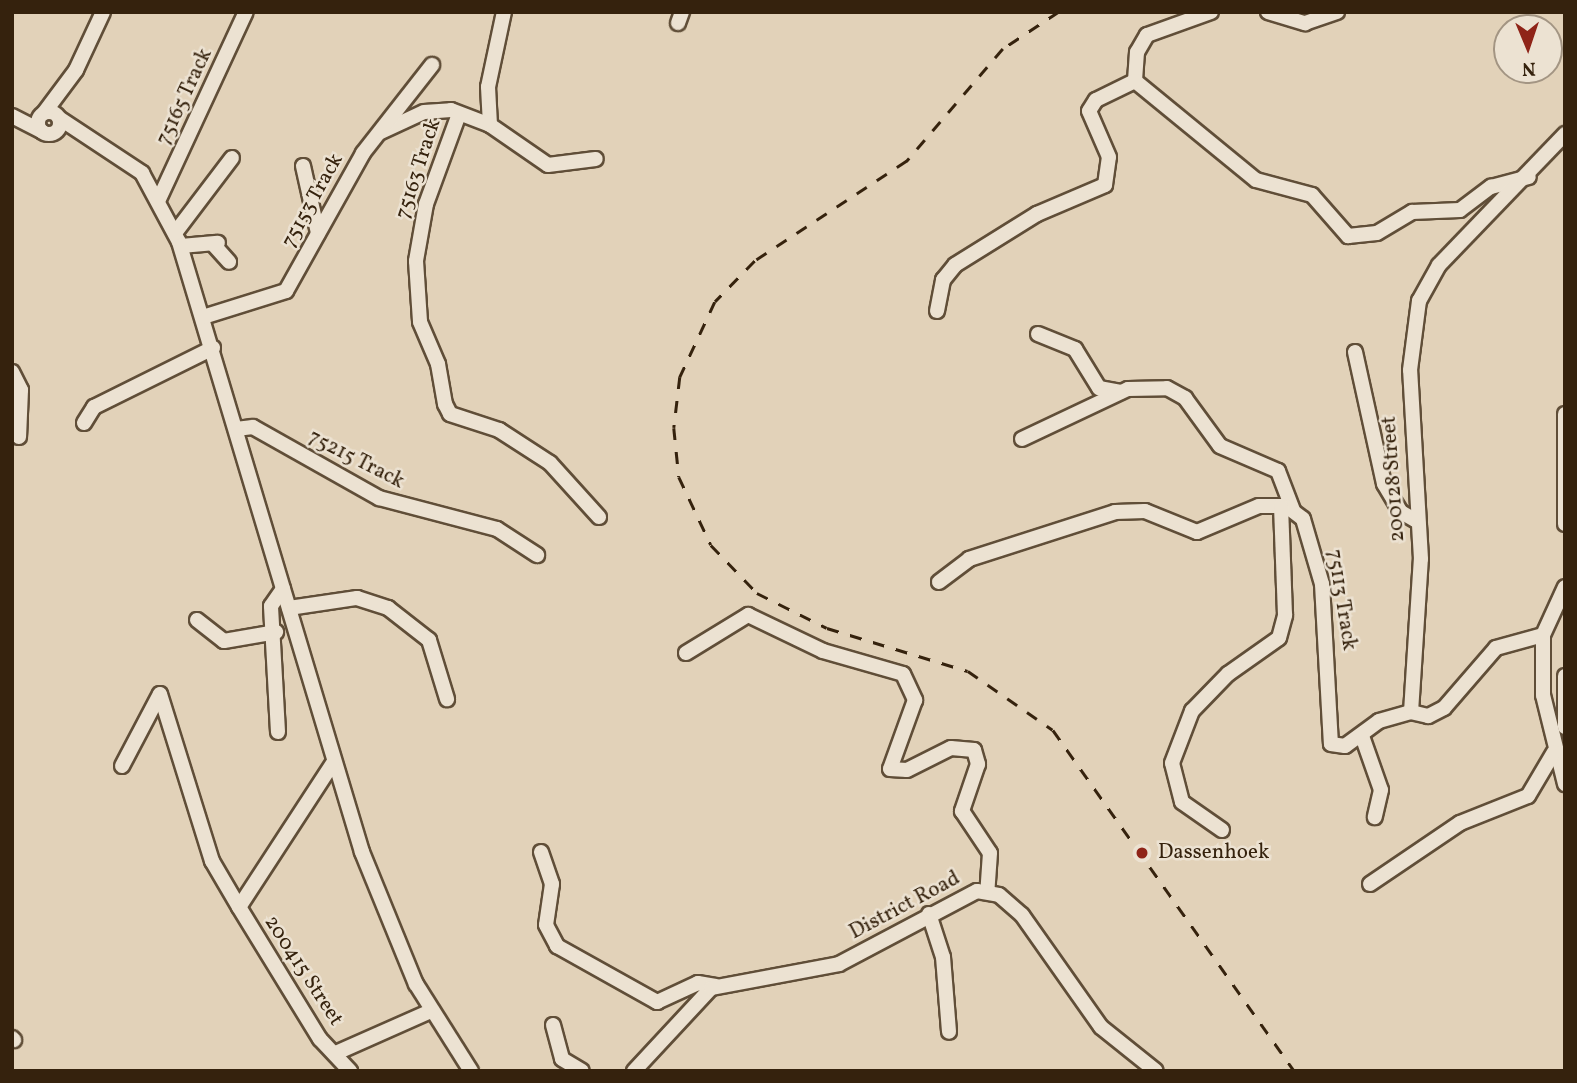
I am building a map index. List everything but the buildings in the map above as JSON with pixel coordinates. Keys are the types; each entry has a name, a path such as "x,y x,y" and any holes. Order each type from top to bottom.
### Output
{"street":[{"path":"46,132 51,116 103,12"},
{"name":"75165 Track","path":"159,199 246,12"},
{"path":"490,125 489,78 504,12"},
{"path":"1135,81 1137,52 1147,35 1211,12"},
{"path":"1268,12 1305,23 1337,12"},
{"name":"75153 Track","path":"203,317 280,297 374,137 432,65"},
{"path":"1135,81 1256,180 1312,195 1348,236 1377,233 1412,212 1460,210 1491,187 1529,177"},
{"path":"937,311 943,280 955,265 1037,214 1105,185 1109,157 1089,111 1096,100 1135,81"},
{"path":"12,108 51,116 95,140 142,173 159,199 178,240 213,348 333,763 386,912 430,1011 471,1071"},
{"name":"75163 Track","path":"374,137 424,112 459,114 418,244 422,330 450,414 499,430 550,463 599,517"},
{"path":"459,114 490,125 559,168 596,159"},
{"path":"12,116 46,132 95,140"},
{"name":"200128 Street","path":"1411,712 1418,522 1410,370 1419,301 1439,265 1529,177 1565,134"},
{"path":"178,240 232,158"},
{"path":"303,166 318,233"},
{"path":"178,240 215,244 229,262"},
{"path":"1038,334 1075,349 1099,388 1122,392"},
{"path":"84,423 94,407 213,348"},
{"path":"1355,352 1389,495 1418,522"},
{"path":"12,372 21,390 19,437"},
{"path":"1023,439 1122,392 1145,387 1177,391 1220,446 1278,471 1287,508 1284,615 1279,638 1228,674 1192,711 1172,762 1182,802 1222,831"},
{"path":"1565,414 1565,524"},
{"name":"75215 Track","path":"236,429 253,427 379,498 497,530 537,555"},
{"path":"939,582 969,559 1115,512 1145,511 1197,532 1259,506 1287,508"},
{"name":"75113 Track","path":"1287,508 1303,519 1322,584 1333,746 1362,736"},
{"path":"1565,587 1543,635 1544,709 1565,784"},
{"path":"278,732 276,632 271,606 283,589"},
{"path":"289,608 357,598 388,608 429,640 447,699"},
{"path":"686,653 735,618 761,619 823,651 908,679 915,700 894,748 893,772 951,748 974,750 978,764 962,811 990,853 987,891"},
{"path":"197,620 224,641 276,632"},
{"path":"1376,817 1381,790 1362,736 1379,721 1411,712 1428,716 1444,708 1496,648 1543,635"},
{"path":"1565,676 1565,727"},
{"path":"122,766 160,694 212,861 239,907"},
{"path":"1370,884 1460,823 1528,796 1554,752"},
{"name":"200415 Street","path":"333,763 239,907 320,1039 350,1071"},
{"path":"541,852 552,884 547,925 557,946 657,1002 698,983 716,986"},
{"name":"District Road","path":"634,1071 693,1002 716,986 839,964 967,892 987,891 1022,915 1101,1027 1156,1071"},
{"path":"929,914 941,949 949,1032"},
{"path":"336,1053 430,1011"},
{"path":"553,1025 562,1059 582,1071"}],"railway":[{"path":"1059,12 1003,49 907,161 755,261 715,302 680,377 674,428 679,477 711,545 757,593 827,628 968,671 1053,730 1294,1071"}],"place":[{"name":"Dassenhoek","path":"1142,853"}]}
